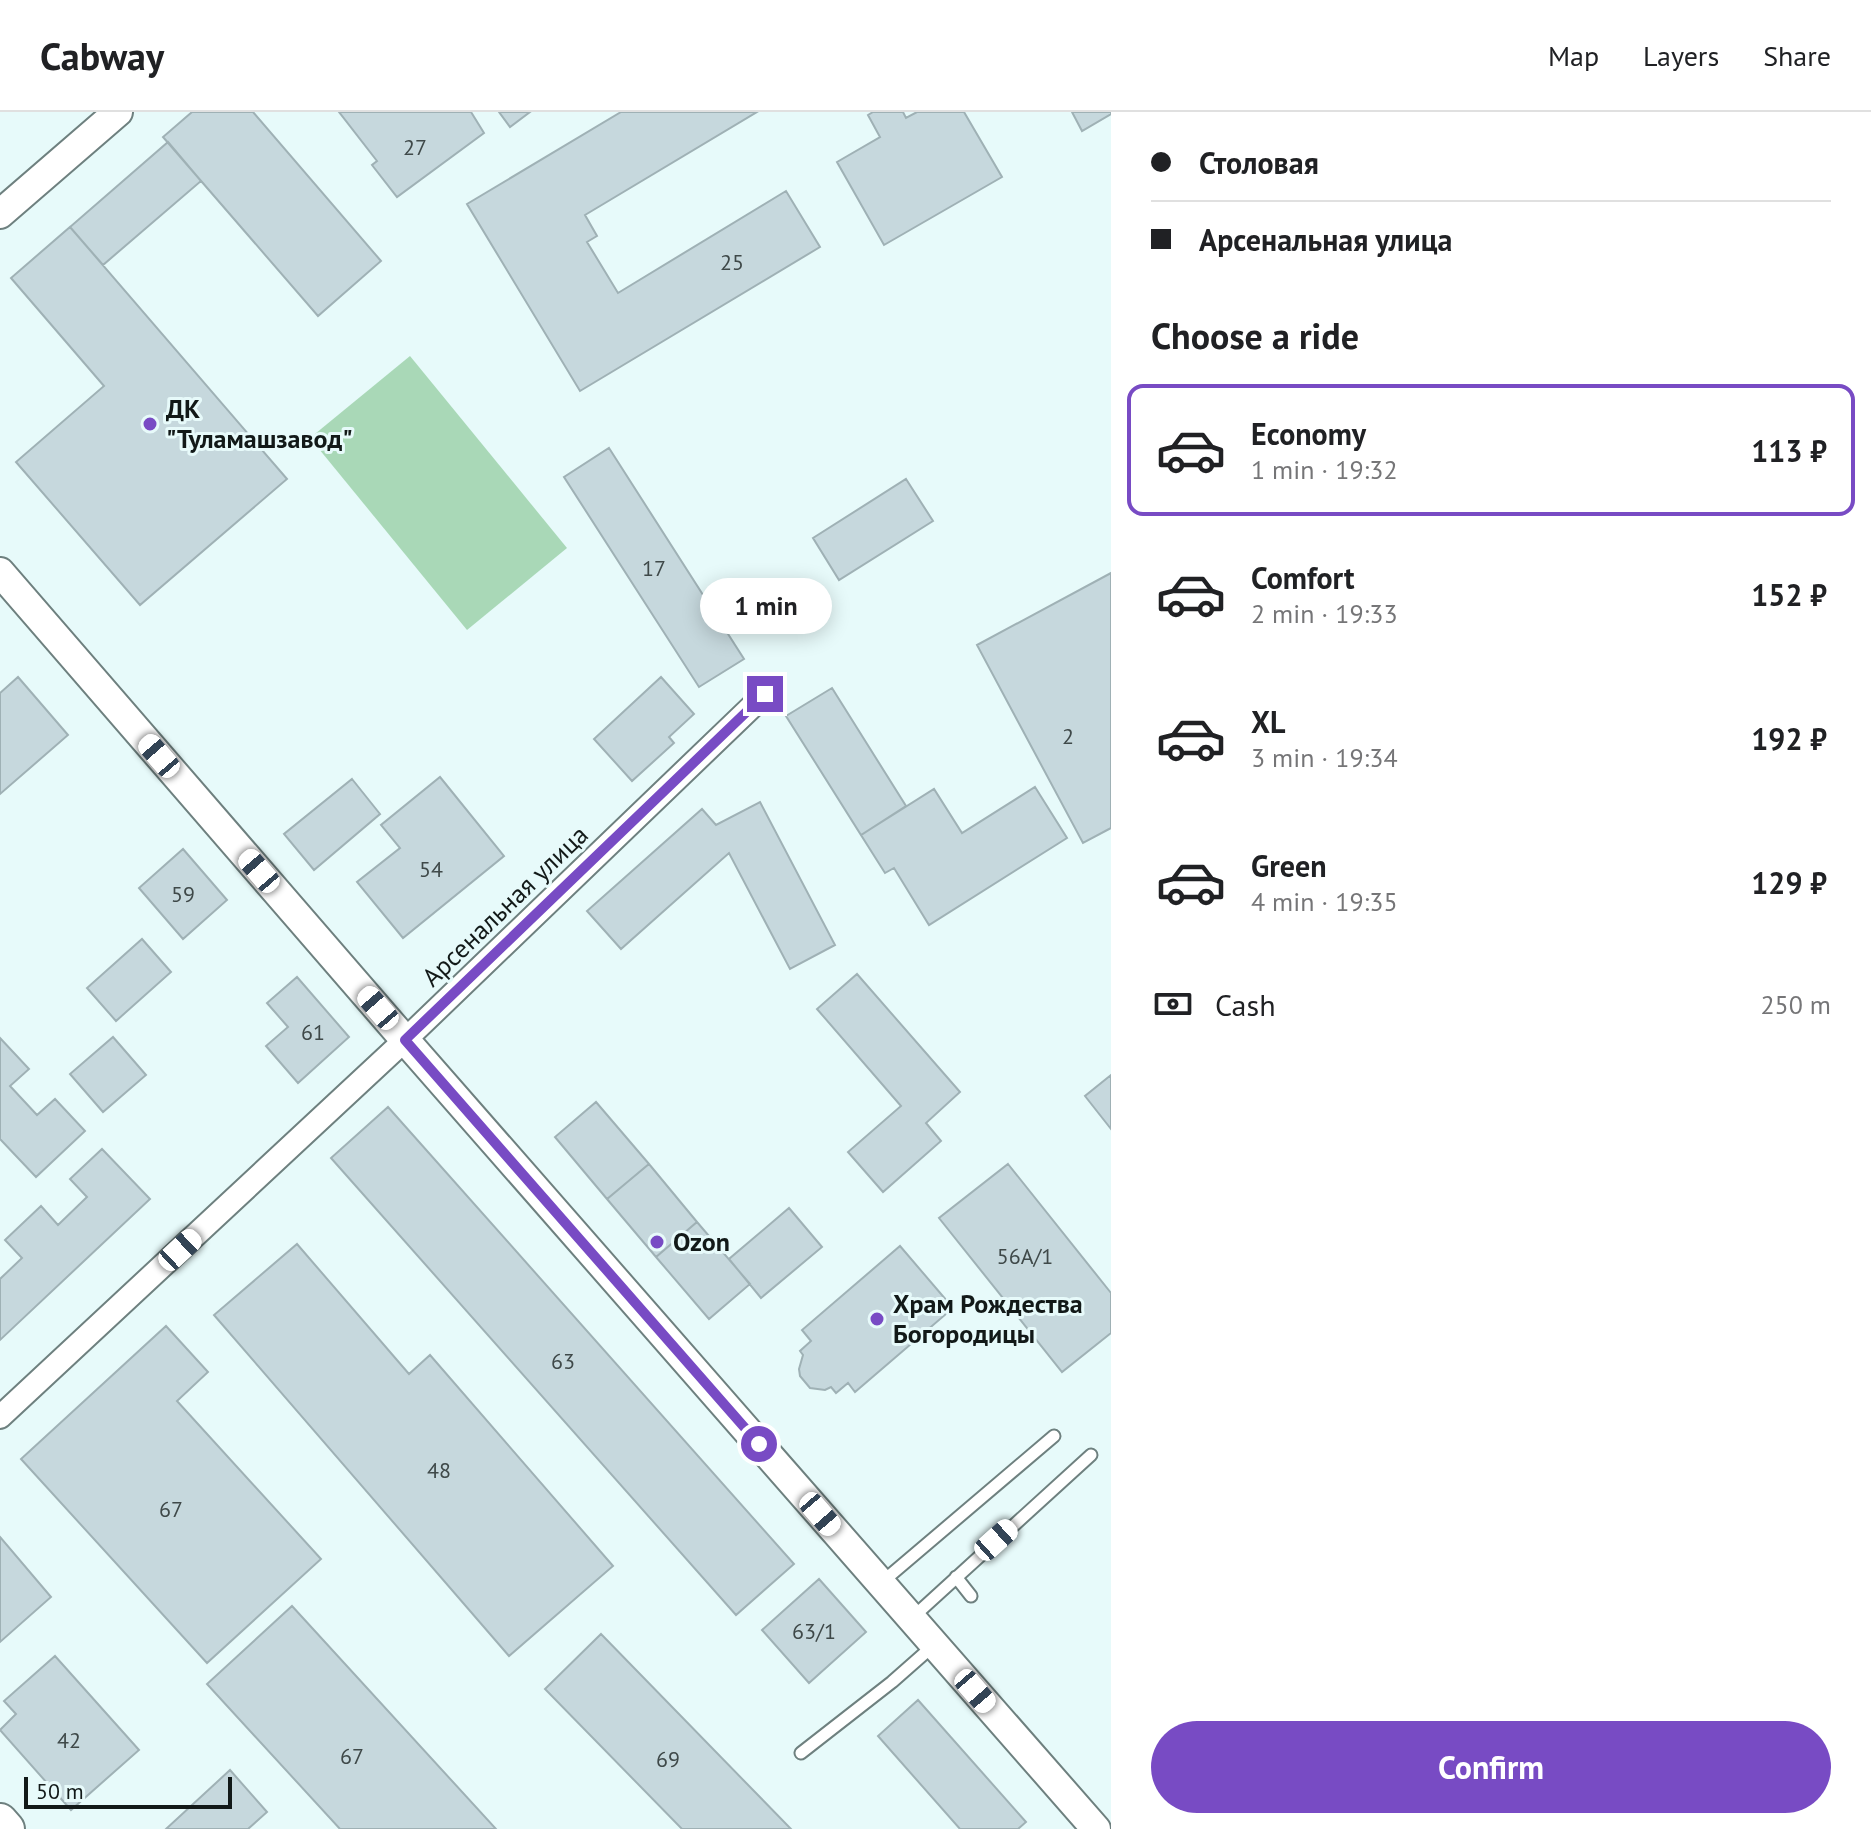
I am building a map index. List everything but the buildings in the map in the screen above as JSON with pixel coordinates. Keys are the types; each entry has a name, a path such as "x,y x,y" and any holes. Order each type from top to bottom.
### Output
{"main road":[{"path":"0,1821 7,1829"}],"street":[{"path":"0,214 118,112"},
{"path":"0,572 1096,1829"},
{"name":"Арсенальная улица","path":"0,1417 405,1040 765,694"}],"lane":[{"path":"881,1583 1054,1436"},
{"path":"911,1619 1091,1455"},
{"path":"956,1577 971,1596"},
{"path":"801,1753 935,1645"}],"green space":[{"path":"410,356 567,548 467,630 310,438"}],"place":[{"name":"ДК \"Туламашзавод\"","path":"150,424"},
{"name":"Ozon","path":"657,1242"},
{"name":"Храм Рождества Богородицы","path":"877,1319"}],"route":[{"path":"759,1444 405,1040 765,694"}]}
